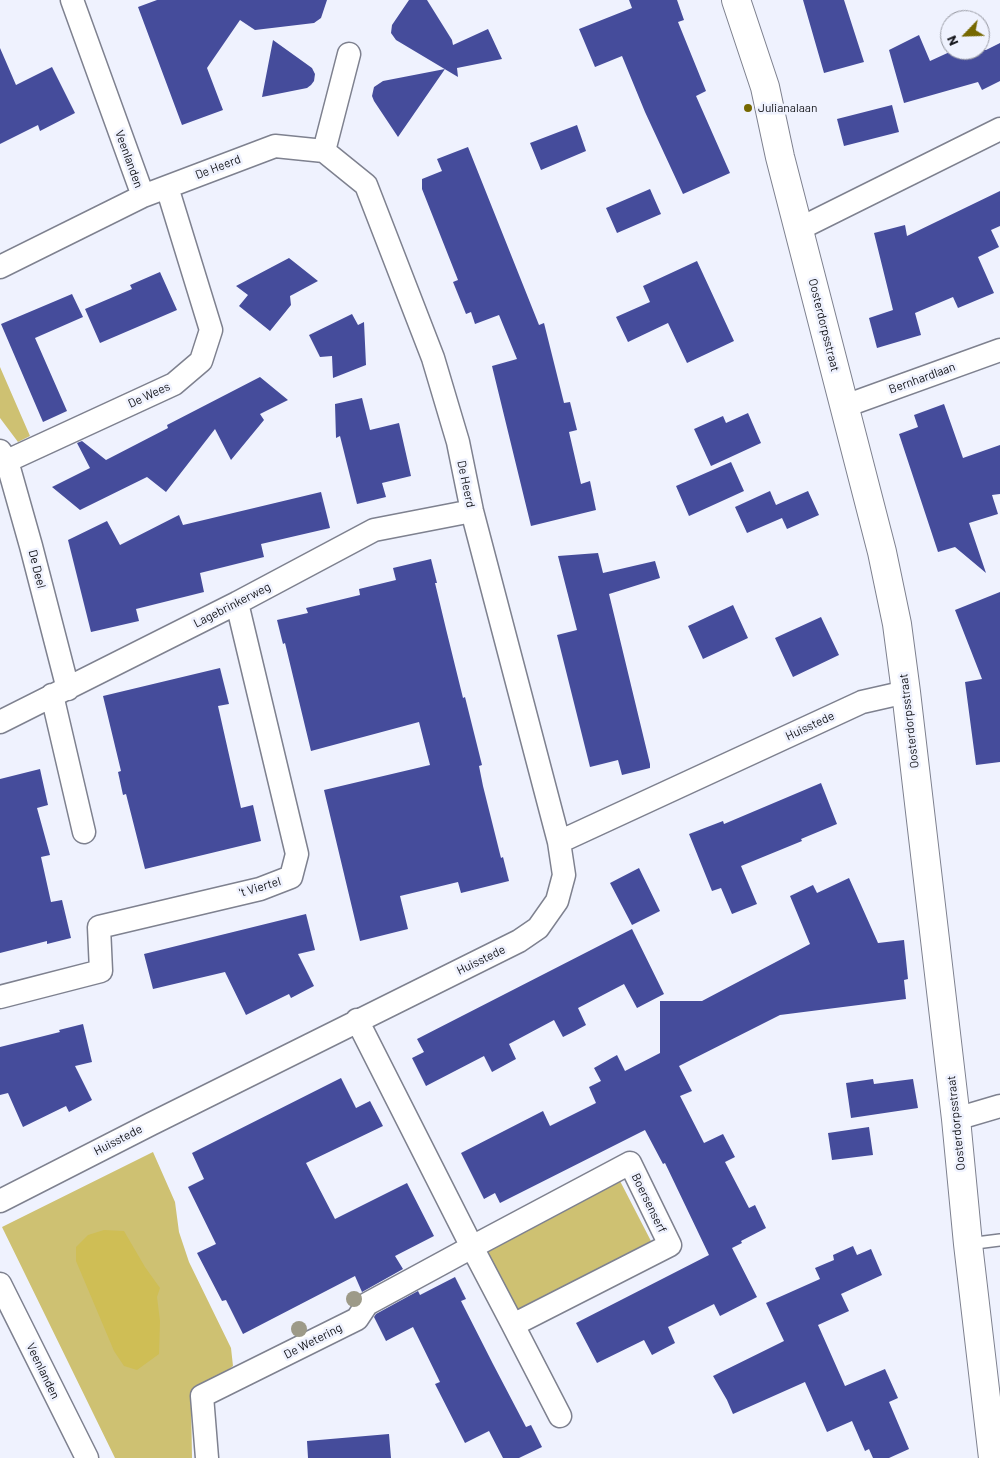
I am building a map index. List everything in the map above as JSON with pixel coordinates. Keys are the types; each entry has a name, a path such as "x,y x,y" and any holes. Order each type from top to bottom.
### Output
{"street":[{"name":"Veenlanden","path":"0,267 143,196 72,0"},
{"name":"Oosterdorpsstraat","path":"736,0 765,87 780,157 882,552 897,624 956,1119 968,1244 994,1410 993,1458"},
{"path":"324,151 349,54"},
{"path":"799,229 1000,129"},
{"name":"De Heerd","path":"143,196 275,146 324,151 366,185 433,358 458,442 472,511 559,842"},
{"name":"De Wees","path":"4,456 174,384 201,361 212,330 167,187"},
{"name":"Bernhardlaan","path":"845,406 1000,350"},
{"name":"De Deel","path":"4,456 31,546 60,692"},
{"name":"Lagebrinkerweg","path":"0,722 237,603 374,530 472,511"},
{"name":"'t Viertel","path":"0,997 101,971 99,927 260,889 291,877 297,854 237,603"},
{"path":"60,692 84,832"},
{"name":"Huisstede","path":"0,1201 357,1020 519,942 538,928 557,900 564,876 559,842 862,702 906,692"},
{"path":"357,1020 560,1416"},
{"path":"956,1119 1000,1106"},
{"name":"Boersenserf","path":"472,1247 630,1163 670,1245 513,1325"},
{"name":"De Wetering","path":"207,1458 202,1396 357,1319 367,1304 472,1247"},
{"name":"Veenlanden","path":"0,1284 87,1458"}],"lane":[{"path":"968,1244 1000,1240"}],"shaded area":[{"path":"0,367 30,436 18,442 0,418"},
{"path":"153,1152 175,1202 179,1232 189,1262 231,1348 233,1366 191,1398 192,1458 115,1458 2,1227"},
{"path":"620,1181 652,1243 518,1311 487,1250"},
{"path":"104,1230 124,1231 160,1288 157,1297 160,1321 159,1354 137,1370 124,1366 114,1351 76,1261 76,1247 88,1235"}],"building":[{"path":"157,0 327,0 321,18 314,23 255,30 240,20 207,68 223,110 182,125 138,7"},
{"path":"409,0 427,0 452,40 453,45 488,29 502,59 457,68 458,77 396,40 391,33 392,25"},
{"path":"629,0 677,0 684,20 678,22 706,91 696,96 730,173 683,194 645,112 622,56 595,67 579,29 632,8"},
{"path":"803,0 844,0 864,62 824,73"},
{"path":"919,35 930,61 940,56 940,60 990,60 990,48 1000,43 1000,81 982,90 978,82 904,103 889,50"},
{"path":"273,40 312,68 315,74 311,85 307,88 262,97"},
{"path":"0,48 16,85 52,67 75,113 40,131 38,125 0,144"},
{"path":"445,69 398,137 374,101 372,96 374,87 383,81"},
{"path":"892,105 899,132 844,146 837,119"},
{"path":"577,125 586,151 541,170 530,143"},
{"path":"468,147 539,325 544,323 564,403 570,402 577,430 569,432 581,484 590,481 596,510 531,526 492,366 517,359 499,315 475,324 471,312 466,314 453,282 458,280 422,189 422,179 442,171 437,159"},
{"path":"650,189 661,214 617,233 606,208"},
{"path":"1000,191 1000,226 991,230 999,247 978,257 994,293 958,308 953,297 915,313 921,335 877,348 869,318 893,310 874,233 905,225 907,236"},
{"path":"289,258 318,281 290,296 291,305 270,331 239,306 248,295 236,286"},
{"path":"697,261 734,341 687,363 668,323 628,342 616,317 650,302 643,286"},
{"path":"160,272 177,310 100,343 85,309 132,289 130,285"},
{"path":"72,294 83,317 35,338 67,411 43,422 1,324"},
{"path":"352,314 358,325 364,322 366,365 333,378 332,356 320,357 309,335"},
{"path":"260,377 288,400 260,414 264,420 231,460 215,429 166,492 147,477 80,510 52,487 90,468 77,443 82,441 106,460 168,428 167,425"},
{"path":"362,398 370,430 399,423 411,476 382,483 386,497 357,504 340,436 336,438 335,404"},
{"path":"944,404 963,458 1000,445 1000,494 992,495 998,514 969,523 986,573 955,547 938,552 899,434 918,427 914,415"},
{"path":"748,413 761,443 711,466 694,429 723,416 726,423"},
{"path":"731,462 744,491 689,516 676,486"},
{"path":"770,491 776,505 808,491 819,515 787,529 782,518 747,533 735,507"},
{"path":"321,492 330,528 261,544 264,557 200,573 204,592 136,609 139,621 91,632 68,540 107,521 120,545 179,515 183,525"},
{"path":"598,553 603,573 655,561 660,578 609,594 650,764 650,768 622,775 618,760 590,767 557,635 577,630 558,556"},
{"path":"431,559 463,698 465,697 482,765 479,766 483,786 501,858 503,857 509,881 461,893 458,882 400,896 408,929 360,941 324,790 430,765 419,722 311,751 285,643 283,644 277,620 308,613 306,608 360,595 359,589 396,580 393,568"},
{"path":"1000,592 1000,762 976,765 965,682 982,679 955,610"},
{"path":"733,605 748,638 703,659 688,626"},
{"path":"821,617 839,655 793,677 775,638"},
{"path":"220,668 229,704 218,706 241,808 253,805 261,841 145,869 126,794 123,795 118,772 121,771 103,696"},
{"path":"40,769 48,805 37,808 50,855 41,857 51,902 62,900 71,938 47,944 47,941 0,953 0,779"},
{"path":"821,783 837,824 801,839 802,841 741,866 757,904 732,914 721,888 712,891 689,834 723,821 724,824"},
{"path":"639,868 660,911 632,925 610,883"},
{"path":"849,878 878,943 904,940 908,979 904,980 906,999 780,1015 679,1066 692,1091 680,1096 704,1143 723,1134 735,1157 725,1162 749,1208 755,1205 766,1228 732,1248 757,1297 720,1316 714,1304 668,1327 675,1343 652,1355 644,1340 597,1363 576,1323 709,1255 665,1163 663,1164 645,1130 500,1203 495,1193 484,1199 461,1153 543,1111 550,1126 596,1103 589,1087 601,1081 594,1068 617,1055 625,1071 660,1053 660,1001 702,1001 810,944 790,896 813,885 817,893"},
{"path":"306,914 315,950 298,954 314,986 291,998 289,994 246,1015 225,972 153,989 144,954"},
{"path":"632,929 664,994 637,1008 624,984 578,1008 586,1025 575,1031 563,1037 554,1020 509,1044 516,1059 492,1072 484,1056 426,1086 412,1058 424,1052 417,1039"},
{"path":"83,1024 92,1062 75,1066 92,1100 69,1112 66,1106 23,1127 8,1093 0,1095 0,1047 60,1032 59,1030"},
{"path":"341,1078 356,1108 370,1101 383,1126 306,1163 335,1219 407,1183 434,1236 395,1256 403,1269 362,1292 355,1276 243,1334 226,1300 222,1301 197,1253 216,1244 188,1187 204,1179 192,1153"},
{"path":"873,1079 874,1084 913,1079 918,1108 851,1118 846,1083"},
{"path":"869,1127 873,1155 832,1160 828,1133"},
{"path":"853,1246 857,1255 871,1249 882,1275 841,1294 849,1311 818,1325 845,1386 885,1369 898,1398 889,1402 909,1449 889,1458 873,1458 869,1449 865,1451 852,1421 827,1432 805,1382 733,1414 713,1376 784,1341 766,1303 820,1279 815,1268 834,1260 833,1255"},
{"path":"455,1277 466,1299 461,1301 493,1364 526,1427 531,1425 542,1447 519,1458 503,1458 489,1431 465,1443 435,1384 440,1382 413,1327 386,1341 374,1317 376,1314 418,1291 420,1295"},
{"path":"389,1434 391,1458 308,1458 307,1441"}],"place":[{"name":"Julianalaan","path":"748,108"}]}
